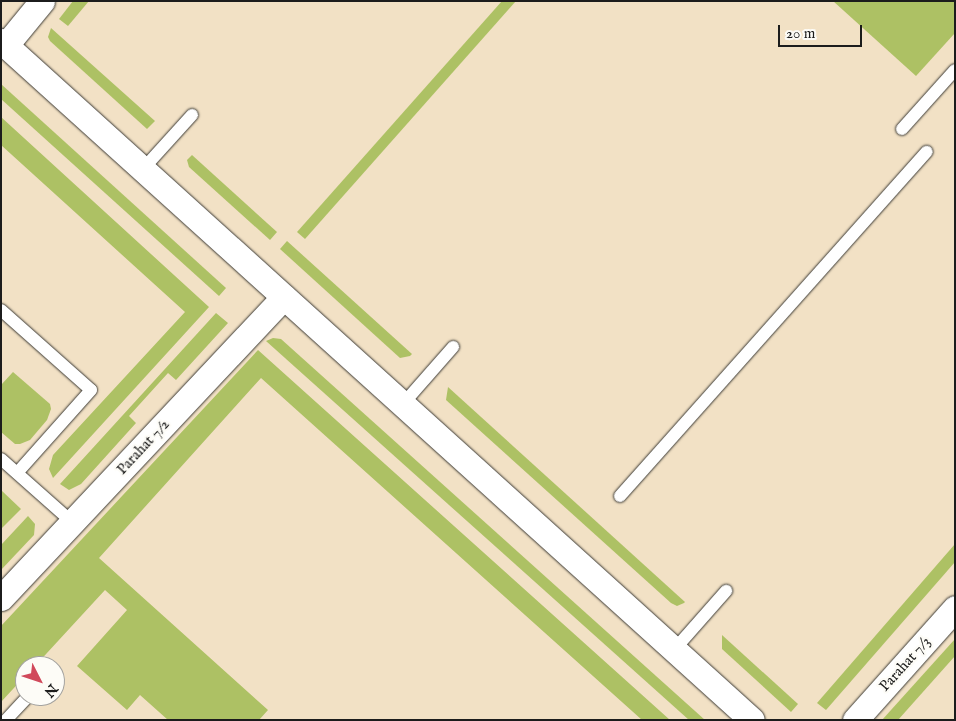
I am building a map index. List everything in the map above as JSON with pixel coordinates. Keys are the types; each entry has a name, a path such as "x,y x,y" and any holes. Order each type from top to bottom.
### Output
{"street":[{"path":"42,1 4,43 752,720"},
{"name":"Parahat 7/2","path":"1,598 284,297"},
{"name":"Parahat 7/3","path":"855,720 955,608"}],"lane":[{"path":"902,129 955,70"},
{"path":"143,169 192,115"},
{"path":"620,496 927,152"},
{"path":"1,310 91,390 18,473"},
{"path":"403,404 454,347"},
{"path":"1,459 72,522"},
{"path":"674,650 726,591"},
{"path":"6,720 19,706"}],"green space":[{"path":"73,1 89,1 68,26 59,19"},
{"path":"502,1 516,1 305,239 297,232"},
{"path":"833,1 955,1 955,33 916,76"},
{"path":"51,28 155,121 147,129 50,41 48,37"},
{"path":"1,84 226,288 219,296 1,99"},
{"path":"1,117 209,307 53,478 49,469 53,455 185,312 1,145"},
{"path":"192,155 277,232 270,240 189,167 187,160"},
{"path":"287,241 412,354 400,358 280,249"},
{"path":"216,313 228,323 176,380 168,373 129,416 136,423 81,484 69,490 60,484"},
{"path":"273,338 281,339 705,720 689,720 266,341"},
{"path":"258,350 670,720 642,720 261,378 99,558 268,710 259,720 168,720 140,695 127,710 77,666 127,610 105,590 44,656 15,656 15,687 1,702 1,626"},
{"path":"13,372 50,404 51,409 47,420 30,440 20,444 15,444 1,432 1,385"},
{"path":"448,387 685,602 677,606 671,603 446,400"},
{"path":"1,490 21,509 1,529"},
{"path":"28,516 35,524 34,535 1,570 1,545"},
{"path":"955,544 955,562 826,710 817,703"},
{"path":"722,635 798,704 791,712 722,649"},
{"path":"955,639 955,656 898,720 882,720"}]}
